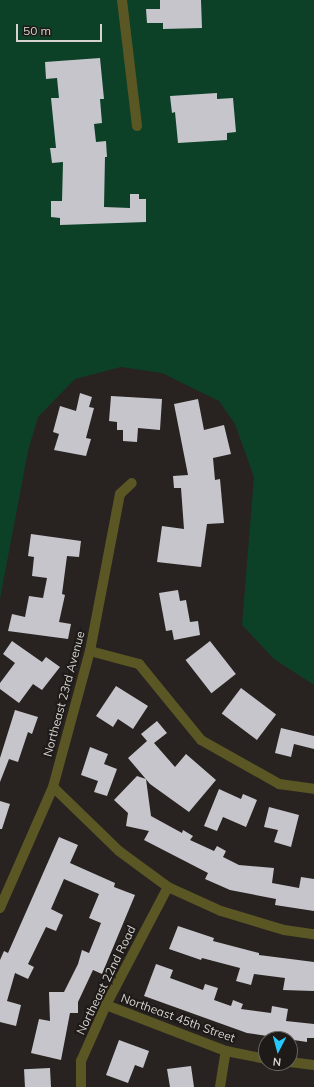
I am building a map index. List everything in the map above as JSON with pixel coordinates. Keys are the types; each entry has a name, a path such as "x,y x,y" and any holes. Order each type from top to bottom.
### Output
{"street":[{"path":"122,0 138,126"},
{"name":"Northeast 23rd Avenue","path":"0,908 53,787 90,651 120,494 132,483"},
{"path":"90,651 139,664 201,740 279,784 314,789"},
{"path":"53,787 118,851 168,888 221,911 284,930 314,934"},
{"name":"Northeast 22nd Road","path":"81,1087 81,1061 106,1005 168,888"},
{"name":"Northeast 45th Street","path":"106,1005 226,1051 258,1057"},
{"path":"220,1087 226,1051"},
{"path":"298,1063 314,1065"}],"green space":[{"path":"0,0 314,0 314,685 274,659 242,625 254,477 235,424 219,401 162,373 121,367 75,379 38,417 28,451 0,599"}],"building":[{"path":"160,0 201,0 202,28 163,29 163,23 147,23 146,9 160,9"},
{"path":"100,58 104,99 100,99 102,123 94,124 96,142 106,141 107,157 105,157 104,207 130,208 130,194 139,194 139,199 146,199 146,222 60,225 60,218 51,217 51,201 62,201 63,162 52,163 50,148 56,148 51,98 59,98 57,78 46,79 45,62"},
{"path":"217,93 217,99 233,98 236,132 227,133 227,140 178,143 175,112 172,113 170,96"},
{"path":"80,393 92,397 89,407 94,408 86,438 91,439 86,456 54,450 59,434 53,432 60,406 76,411"},
{"path":"111,396 162,399 160,430 138,428 137,442 123,441 123,430 117,430 117,422 109,421"},
{"path":"198,399 204,430 224,425 231,454 213,458 215,480 220,479 224,523 207,524 201,567 157,562 162,526 184,529 181,488 174,488 173,476 188,475 174,404"},
{"path":"31,534 81,541 79,557 67,556 62,594 65,595 59,622 71,624 68,639 8,631 12,614 25,617 29,596 43,598 47,578 32,576 34,557 28,556"},
{"path":"178,590 180,601 186,600 190,622 198,621 200,635 174,640 172,630 166,631 159,593"},
{"path":"12,641 42,662 46,657 60,667 42,690 33,684 19,703 0,689 0,683 15,663 3,654"},
{"path":"210,641 236,674 211,693 186,660"},
{"path":"116,686 148,706 133,729 118,719 113,727 96,716"},
{"path":"241,688 276,714 257,740 222,714"},
{"path":"15,710 38,717 32,734 28,732 18,762 9,759 0,782 0,758"},
{"path":"157,721 167,733 154,743 175,767 186,754 216,780 189,812 150,784 128,758 147,741 141,734"},
{"path":"281,728 314,736 314,749 294,744 291,757 275,753"},
{"path":"90,747 108,754 104,764 117,769 107,796 94,792 98,781 81,775"},
{"path":"137,776 146,779 151,816 182,833 183,830 193,836 190,840 214,851 217,846 226,851 223,857 239,865 274,868 272,883 299,888 301,877 314,879 314,911 275,905 276,899 230,890 205,879 208,873 144,840 149,831 126,826 128,813 114,800"},
{"path":"219,789 241,799 243,794 257,800 246,827 223,817 217,831 204,826"},
{"path":"0,801 10,804 2,829 0,829"},
{"path":"269,807 299,815 291,847 274,842 278,830 264,827"},
{"path":"59,837 78,845 70,863 115,883 114,887 135,895 102,974 93,970 78,1002 78,1013 70,1013 61,1060 31,1053 39,1019 50,1021 49,992 64,992 78,964 82,950 89,953 101,923 89,918 99,894 64,879 51,909 63,915 56,931 46,927 28,964 34,967 28,979 15,973 7,1001 21,1005 16,1026 0,1022 0,960 4,951 8,953"},
{"path":"178,926 214,938 213,941 259,953 259,955 314,962 314,991 283,990 285,978 254,974 251,985 236,981 240,968 202,958 201,960 169,949"},
{"path":"156,964 173,970 170,978 203,990 205,984 218,988 214,1000 231,1006 233,1000 243,1004 241,1009 271,1013 272,1006 288,1009 286,1021 314,1024 314,1038 307,1038 307,1042 298,1041 298,1031 258,1031 258,1035 247,1033 144,996"},
{"path":"119,1040 149,1051 143,1068 135,1065 128,1083 106,1075"},
{"path":"191,1066 194,1087 170,1087 167,1069"},
{"path":"50,1068 51,1087 25,1087 24,1069"}]}
